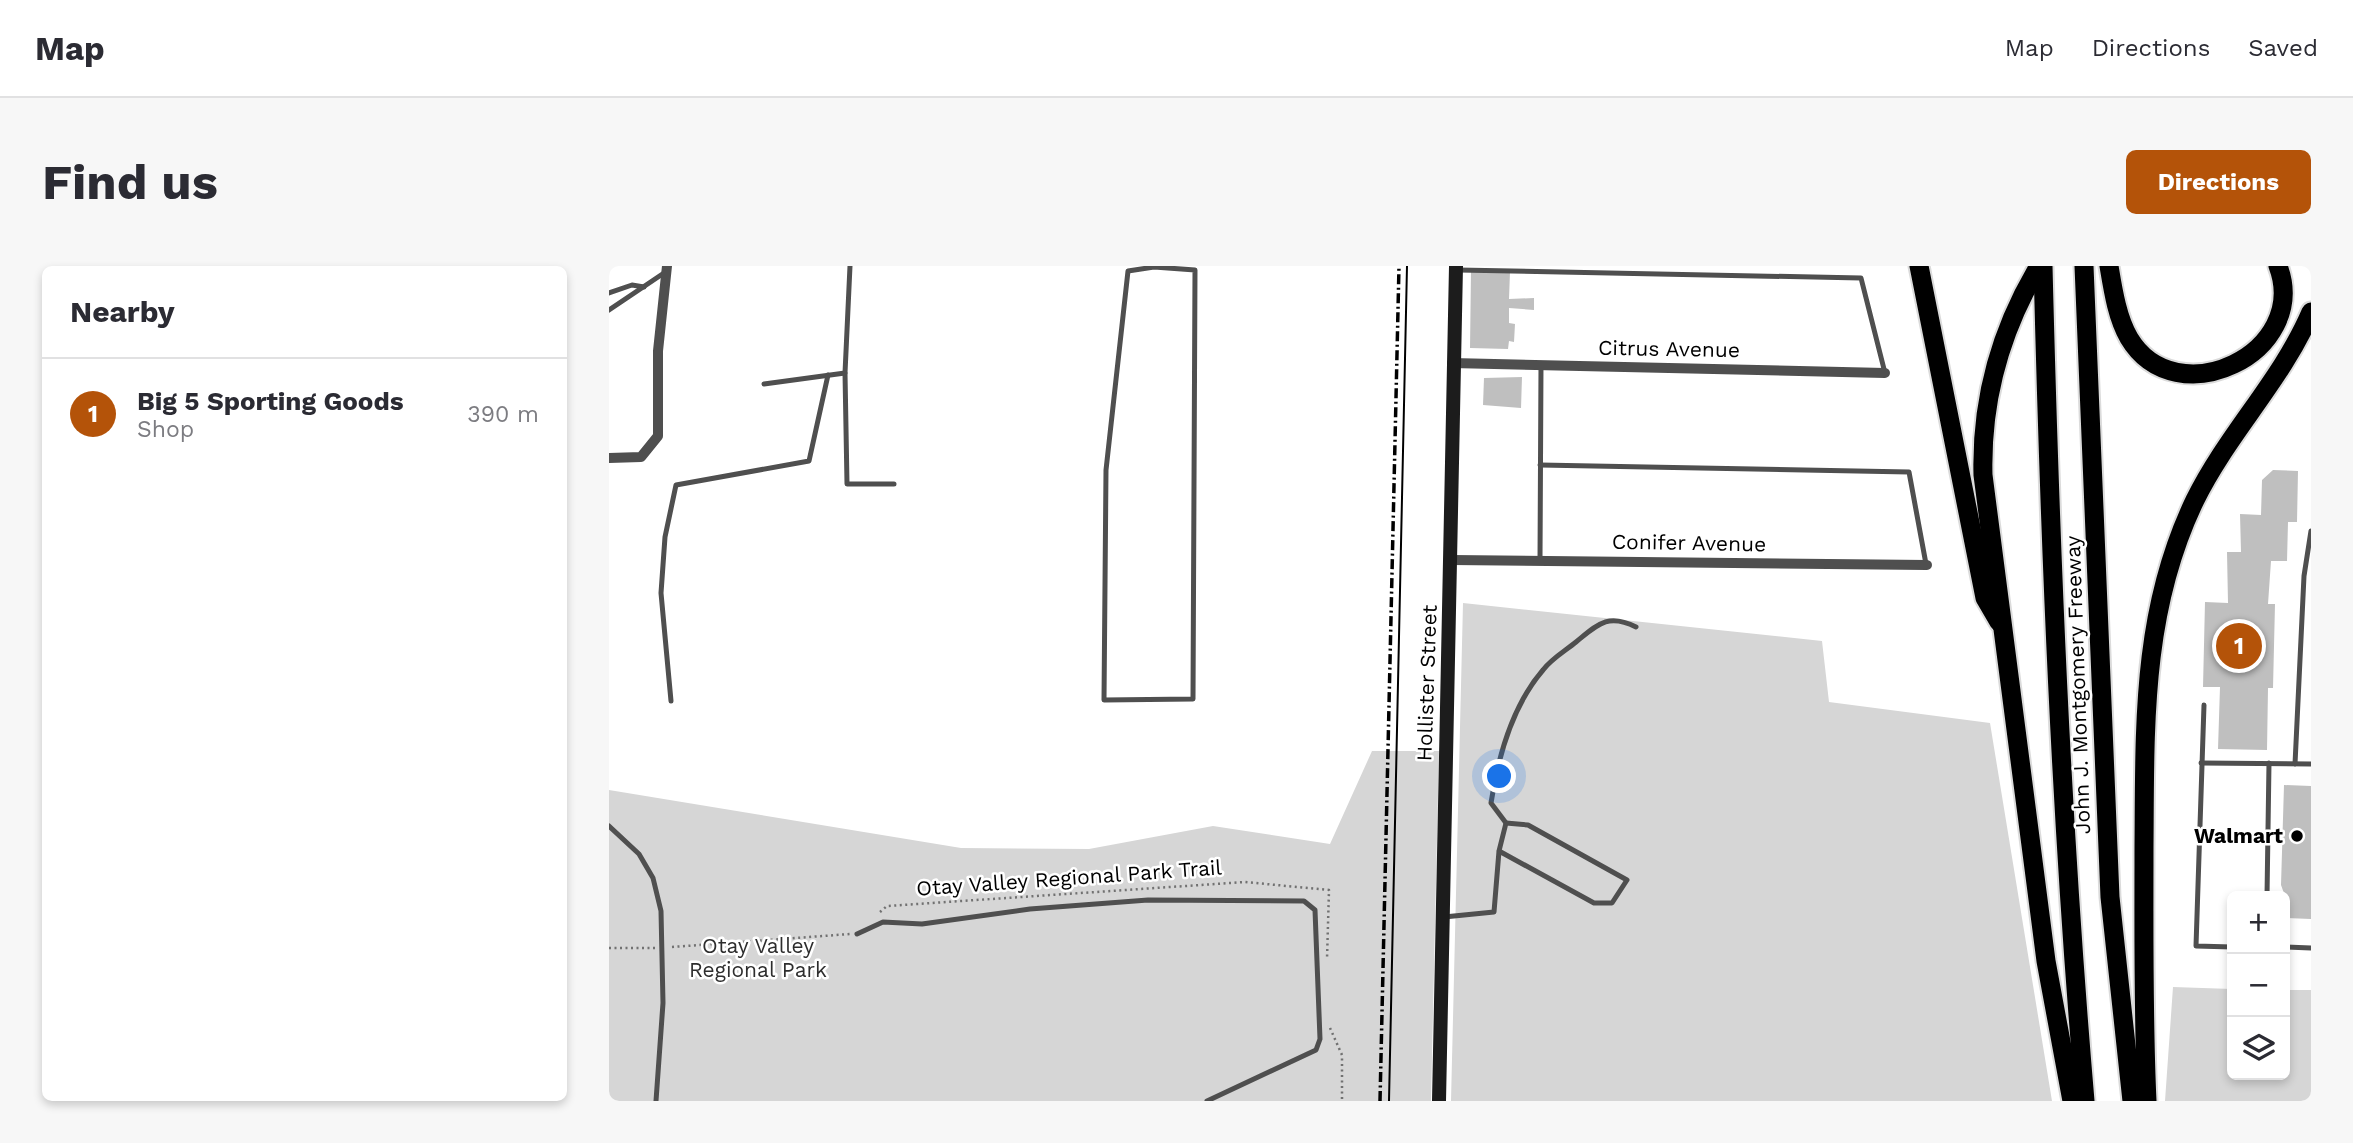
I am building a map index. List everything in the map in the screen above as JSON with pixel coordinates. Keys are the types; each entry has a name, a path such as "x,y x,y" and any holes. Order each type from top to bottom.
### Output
{"highway":[{"path":"1919,266 1985,598 2004,632"},
{"path":"2041,266 2018,304 1996,360 1987,400 1983,456 2046,961 2073,1101"},
{"name":"John J. Montgomery Freeway","path":"2041,266 2052,626 2070,927 2085,1101"},
{"name":"John J. Montgomery Freeway","path":"2084,266 2110,883 2132,1101"},
{"path":"2109,266 2119,316 2130,340 2144,355 2160,366 2184,372 2215,373 2241,363 2262,346 2275,324 2282,297 2278,266"},
{"path":"2147,1101 2144,1032 2145,708 2154,629 2168,574 2195,501 2228,442 2276,379 2298,343 2311,312"}],"main road":[{"name":"Hollister Street","path":"1439,1101 1456,268"}],"street":[{"path":"609,458 641,457 658,436 658,351 665,270"},
{"name":"Citrus Avenue","path":"1452,363 1885,373"},
{"name":"Conifer Avenue","path":"1452,560 1927,565"}],"lane":[{"path":"850,266 845,373 847,484 894,484"},
{"path":"1154,267 1195,270 1193,699 1104,700 1106,470 1128,271 1154,267"},
{"path":"1456,268 1861,278 1885,373"},
{"path":"609,310 665,270"},
{"path":"609,293 632,285 644,286"},
{"path":"1540,560 1542,365"},
{"path":"764,384 845,373"},
{"path":"671,701 661,593 665,537 676,485 809,461 828,375"},
{"path":"1541,465 1909,472 1927,565"},
{"path":"2295,764 2303,604 2311,531"},
{"path":"2303,604 2311,604"},
{"path":"1499,850 1594,903 1612,903 1627,880 1528,825 1506,823 1491,803 1498,759 1518,712 1543,670 1600,622 1622,620 1636,627"},
{"path":"2204,705 2196,946 2227,947"},
{"path":"2201,762 2311,764"},
{"path":"2267,891 2269,763"},
{"path":"1441,917 1494,912 1499,850 1506,823"},
{"path":"609,826 639,854 653,878 661,911 663,1003 656,1101"},
{"path":"857,934 883,922 922,924 1030,909 1148,900 1304,901 1315,910 1320,1039 1316,1050 1207,1101"},
{"path":"2290,947 2311,948"}],"path":[{"name":"Otay Valley Regional Park Trail","path":"877,915 887,906 1245,882 1329,890 1327,968"},
{"path":"609,948 660,948 857,934"},
{"path":"1326,1020 1342,1055 1342,1101"}],"green space":[{"path":"1463,603 1822,641 1829,702 1990,723 2052,1101 1451,1101"},
{"name":"Otay Valley Regional Park","path":"1372,751 1439,751 1431,1101 609,1101 609,790 961,848 1089,849 1213,826 1330,844"},
{"path":"2173,987 2227,989 2227,1080 2290,1080 2290,990 2311,990 2311,1101 2165,1101"}],"building":[{"path":"1471,270 1510,272 1509,299 1534,298 1534,310 1509,308 1509,323 1515,324 1514,342 1509,341 1508,349 1470,348"},
{"path":"1522,377 1521,408 1483,405 1484,378"},
{"path":"2273,470 2298,471 2297,522 2288,522 2287,561 2271,561 2268,604 2275,604 2273,688 2268,688 2267,750 2218,749 2220,687 2203,687 2205,602 2228,603 2227,552 2241,552 2240,514 2261,515 2262,480"},
{"name":"Walmart","path":"2284,785 2311,786 2311,919 2290,918 2290,891 2283,891 2281,885"}],"tram line":[{"path":"1389,1101 1407,266"}],"railway":[{"path":"1380,1101 1399,266"}],"place":[{"name":"Big 5 Sporting Goods","path":"2239,646"},
{"name":"Walmart","path":"2297,836"}]}
